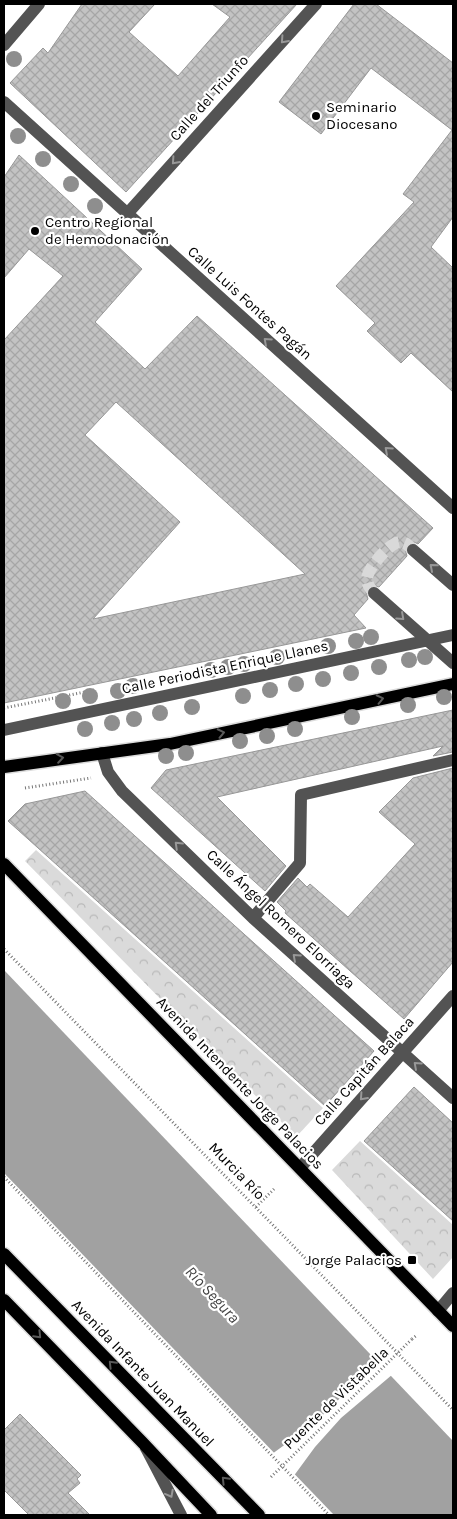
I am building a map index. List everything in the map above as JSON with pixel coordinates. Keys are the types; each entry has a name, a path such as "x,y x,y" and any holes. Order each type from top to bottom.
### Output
{"main road":[{"path":"7,768 170,744 453,684"},
{"name":"Avenida Intendente Jorge Palacios","path":"4,864 453,1326"},
{"name":"Avenida Infante Juan Manuel","path":"4,1254 260,1515"},
{"path":"4,1300 211,1515"}],"street":[{"path":"4,44 39,4"},
{"name":"Calle del Triunfo","path":"127,214 316,4"},
{"name":"Calle Luis Fontes Pagán","path":"4,102 453,508"},
{"path":"413,550 453,585"},
{"path":"374,593 453,663"},
{"name":"Calle Periodista Enrique Llanes","path":"4,730 453,635"},
{"name":"Calle Ángel Romero Elorriaga","path":"102,753 108,772 122,791 252,918 453,1098"},
{"path":"252,918 300,863 301,795 453,760"},
{"name":"Calle Capitán Balaca","path":"300,1168 453,996"},
{"path":"438,1311 453,1294"},
{"path":"142,1442 181,1515"}],"path":[{"name":"Murcia Río","path":"4,949 453,1410"},
{"path":"4,1177 329,1515"},
{"path":"256,1207 274,1189"},
{"name":"Puente de Vistabella","path":"271,1477 417,1335"}],"green space":[{"path":"36,850 323,1108 296,1137 25,861"},
{"path":"360,1141 453,1225 453,1257 433,1279 332,1170"}],"water":[{"name":"Río Segura","path":"4,970 453,1441 453,1515 334,1515 4,1173"}],"pier":[{"path":"377,1357 393,1374 341,1418 315,1447 293,1477 272,1454 331,1408"}],"building":[{"path":"82,4 155,4 129,32 178,76 230,17 212,4 297,4 126,192 10,83 43,48 48,53"},
{"path":"354,4 376,4 453,63 453,217 431,247 453,268 453,392 411,353 401,363 367,331 375,323 336,286 414,202 403,194 452,130 371,68 321,134 279,102"},
{"path":"19,155 142,269 95,322 145,369 197,316 433,528 418,544 414,542 407,544 405,549 407,556 379,587 372,585 368,588 366,592 368,599 354,615 366,628 4,703 4,340 63,276 29,249 4,278 4,177","holes":["116,402 305,574 93,619 180,522 85,435"]},
{"path":"453,710 453,752 433,756 443,746 217,797 286,866 265,891 151,788 166,770"},
{"path":"453,768 453,962 404,1019 285,913 286,911 277,902 298,878 307,887 310,884 348,917 415,844 379,812 413,778"},
{"path":"85,791 374,1051 325,1106 8,821 25,804"},
{"path":"414,1087 453,1123 453,1221 364,1141"},
{"path":"20,1414 81,1475 77,1479 80,1483 68,1493 90,1515 29,1515 4,1490 4,1430"}],"tunnel":[{"path":"374,593 368,585 367,579 371,569 380,557 391,546 400,542 406,543 413,550"}],"place":[{"name":"Seminario Diocesano","path":"316,116"},
{"name":"Centro Regional de Hemodonación","path":"35,231"},
{"name":"Jorge Palacios","path":"412,1260"}]}
